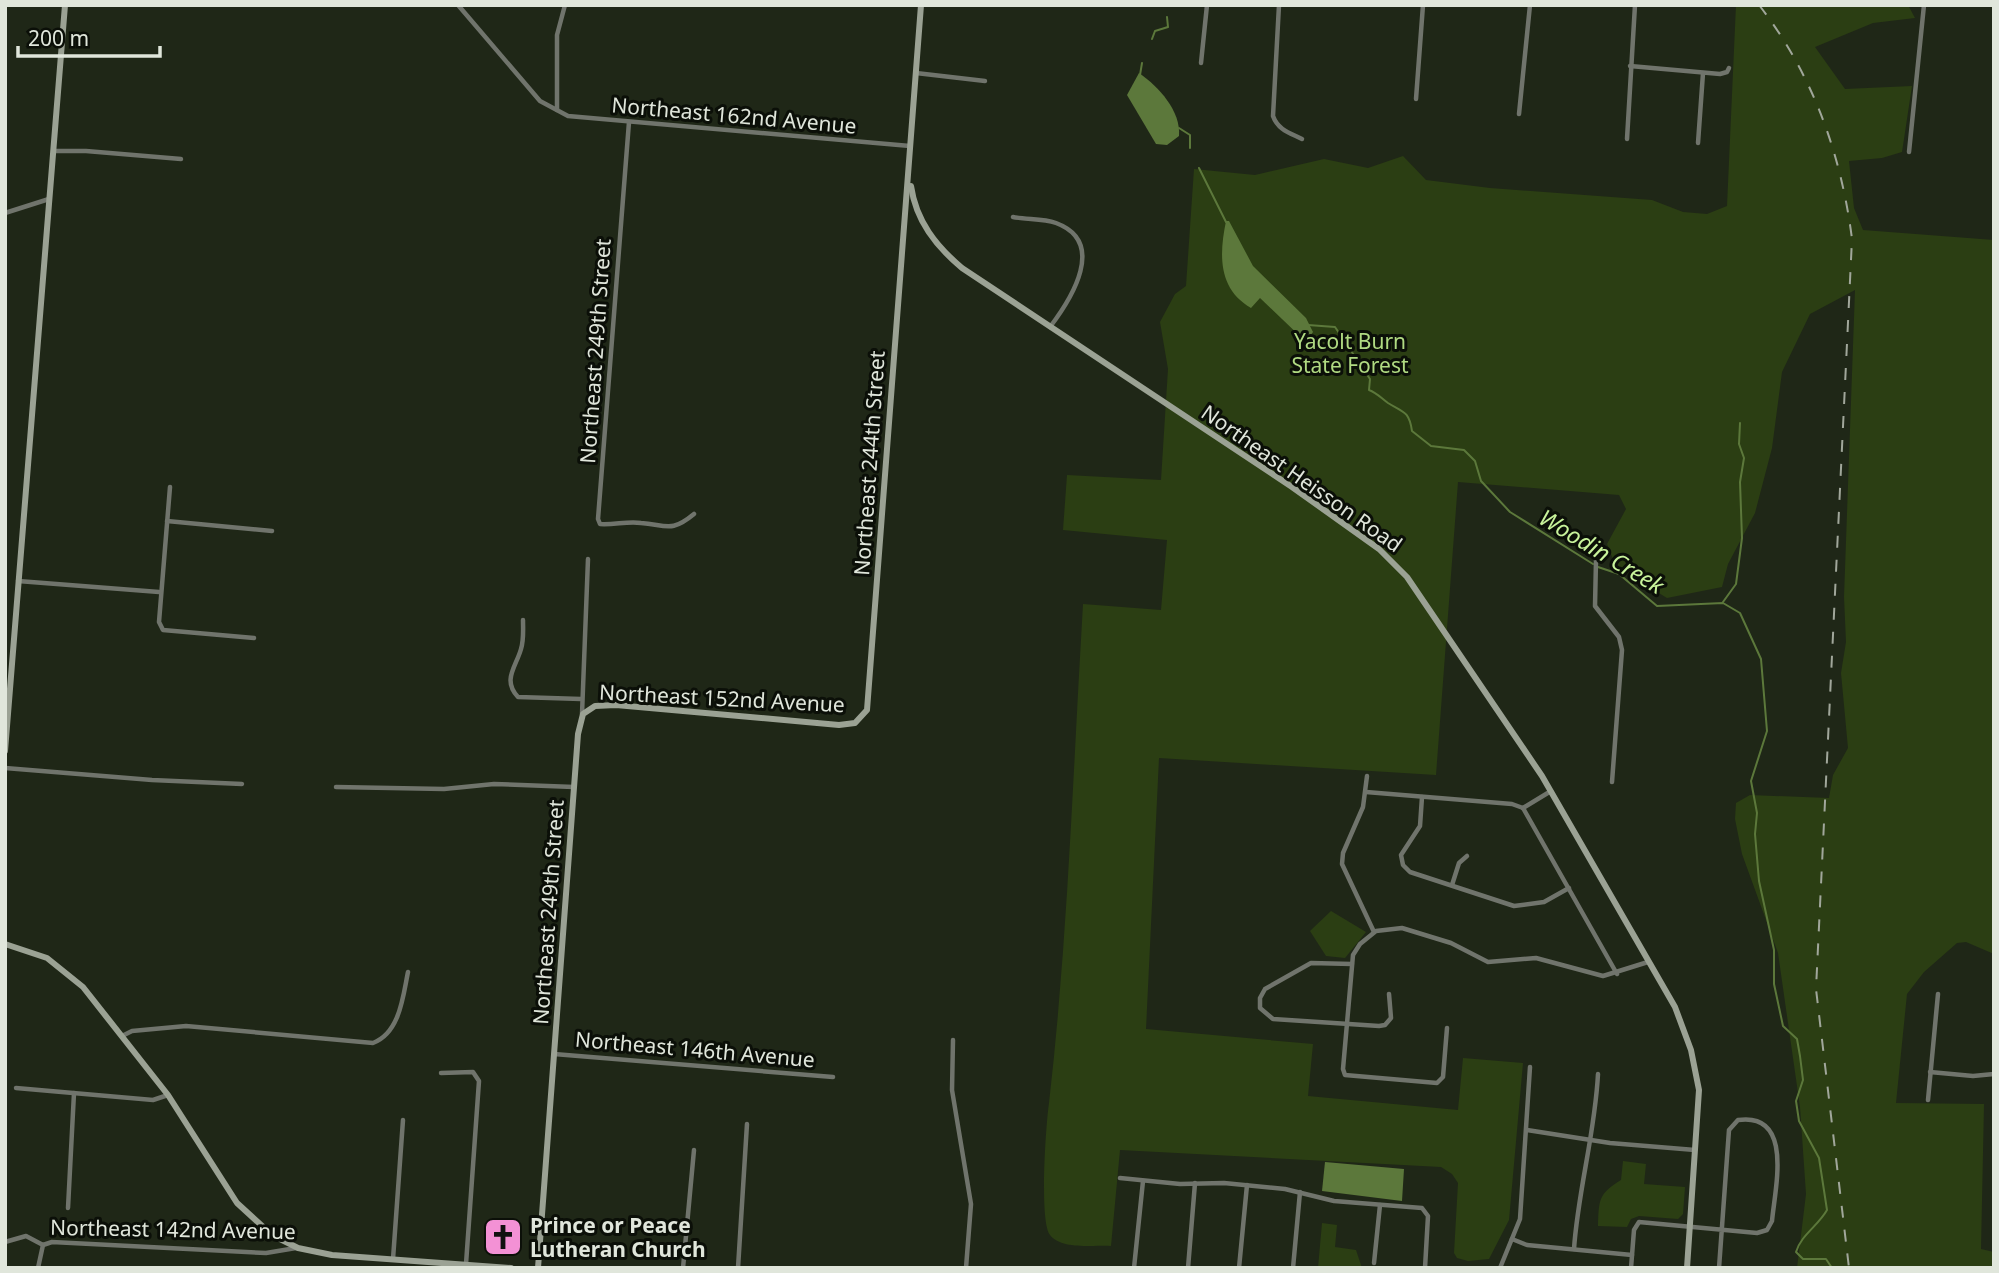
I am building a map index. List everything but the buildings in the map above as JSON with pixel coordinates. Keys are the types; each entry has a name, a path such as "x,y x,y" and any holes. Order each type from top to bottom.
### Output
{"street":[{"path":"5,751 65,5"},
{"path":"458,5 540,101 557,111"},
{"path":"557,111 557,35 565,5"},
{"path":"909,170 921,5"},
{"path":"1201,63 1207,5"},
{"path":"1279,5 1273,116 1283,130 1302,139"},
{"path":"1416,99 1423,5"},
{"path":"1519,114 1530,5"},
{"path":"1627,139 1635,5"},
{"path":"1909,152 1923,5"},
{"path":"1630,66 1720,74 1727,72 1729,68"},
{"path":"916,73 985,81"},
{"path":"1698,143 1703,73"},
{"name":"Northeast 162nd Avenue","path":"557,111 568,116 910,146"},
{"name":"Northeast 249th Street","path":"629,122 598,519 600,524 640,522 667,528 684,523 694,514"},
{"path":"52,151 86,151 181,159"},
{"name":"Northeast Heisson Road","path":"909,170 919,216 947,256 1379,549 1407,577 1551,791 1675,1007 1696,1070 1699,1090 1687,1268"},
{"name":"Northeast 244th Street","path":"862,719 869,700 909,170"},
{"path":"5,213 49,198"},
{"path":"904,230 909,222 919,216"},
{"path":"1013,218 1052,221 1074,234 1082,247 1082,268 1065,309 1051,327"},
{"path":"170,487 159,592 159,622 163,630 254,638"},
{"path":"167,521 272,531"},
{"name":"Northeast 249th Street","path":"538,1268 583,714 581,699 588,559"},
{"path":"1597,560 1595,606 1619,637 1622,650 1612,782"},
{"path":"19,581 159,592"},
{"name":"Northeast 152nd Avenue","path":"523,620 522,648 509,676 511,690 517,696 581,699"},
{"name":"Northeast 152nd Avenue","path":"583,714 588,709 602,705 839,725 862,719"},
{"path":"5,768 242,784"},
{"path":"1367,776 1366,792 1342,864 1374,932"},
{"path":"336,787 444,789 494,784 575,787"},
{"path":"1523,808 1551,791"},
{"path":"1366,792 1512,804 1523,808 1617,974"},
{"path":"1422,797 1420,826 1405,845 1401,858 1408,870 1514,906 1544,902 1569,888"},
{"path":"1452,885 1459,863 1467,856"},
{"path":"1447,1028 1443,1077 1434,1084 1345,1075 1343,1069 1352,964 1357,948 1374,932 1387,927 1402,928 1451,943 1488,962 1536,958 1603,976 1617,974 1648,962"},
{"path":"5,944 41,955 63,969 83,987 168,1095 237,1203 272,1235 298,1248"},
{"path":"1352,964 1311,963 1265,989 1259,1000 1262,1012 1273,1019 1385,1025 1392,1014 1389,994"},
{"path":"122,1036 132,1031 186,1026 373,1043 386,1036 396,1020 408,972"},
{"path":"1928,1100 1938,994"},
{"path":"953,1040 952,1090 971,1204 965,1268"},
{"name":"Northeast 146th Avenue","path":"554,1054 833,1077"},
{"path":"1500,1268 1520,1219 1531,1068"},
{"path":"440,1073 472,1072 479,1080 466,1264"},
{"path":"1930,1072 1973,1076 1994,1074"},
{"path":"1574,1250 1577,1203 1590,1138 1598,1074"},
{"path":"16,1088 153,1100 168,1095"},
{"path":"68,1208 74,1093"},
{"path":"1631,1268 1634,1230 1638,1223 1690,1225 1721,1229 1757,1233 1767,1230 1772,1221 1775,1138 1769,1128 1759,1122 1744,1119 1732,1124 1728,1132 1721,1229 1719,1268"},
{"path":"393,1259 403,1120"},
{"path":"738,1268 747,1124"},
{"path":"1527,1130 1696,1150"},
{"path":"684,1268 694,1150"},
{"path":"1120,1178 1247,1185 1300,1192 1334,1201 1418,1207 1426,1212 1425,1268"},
{"path":"1135,1268 1143,1181"},
{"path":"1188,1268 1195,1183"},
{"path":"1239,1268 1247,1185"},
{"path":"1293,1268 1300,1192"},
{"path":"1374,1263 1380,1205"},
{"name":"Northeast 142nd Avenue","path":"5,1242 26,1236 43,1245 52,1242 266,1253 298,1248 331,1255 511,1268"},
{"path":"1511,1239 1527,1245 1632,1255"},
{"path":"38,1268 43,1245"}],"green space":[{"name":"Yacolt Burn State Forest","path":"1736,5 1908,5 1915,18 1873,23 1815,47 1845,89 1912,86 1902,152 1882,158 1849,161 1854,208 1863,230 1994,240 1994,954 1966,942 1957,943 1924,972 1907,994 1896,1103 1984,1104 1981,1249 1994,1252 1994,1268 1797,1268 1806,1194 1800,1107 1778,953 1742,854 1735,819 1736,803 1750,795 1829,798 1833,775 1848,748 1841,673 1846,642 1844,597 1855,290 1810,314 1782,372 1772,448 1755,513 1728,564 1722,587 1667,598 1616,567 1607,544 1626,509 1619,495 1458,482 1436,775 1159,758 1146,1029 1313,1044 1308,1096 1458,1110 1463,1058 1523,1063 1509,1220 1489,1259 1468,1261 1457,1258 1454,1253 1458,1183 1452,1174 1441,1167 1120,1150 1111,1246 1070,1245 1055,1240 1050,1235 1045,1211 1045,1150 1065,916 1083,604 1161,610 1167,540 1063,530 1067,475 1161,480 1168,369 1160,322 1175,294 1186,286 1194,169 1255,175 1324,159 1368,168 1403,156 1426,180 1490,188 1652,200 1683,212 1707,214 1727,206"},
{"path":"1331,911 1366,932 1345,958 1326,956 1310,931"},
{"path":"1623,1161 1646,1164 1644,1184 1685,1187 1683,1214 1678,1219 1639,1216 1631,1219 1627,1227 1598,1226 1601,1198 1621,1180"},
{"path":"1322,1223 1337,1225 1335,1247 1356,1250 1362,1268 1318,1268"}],"shaded area":[{"path":"1139,73 1161,92 1176,118 1179,136 1167,145 1156,144 1127,95"},
{"path":"1226,221 1229,221 1253,266 1306,318 1313,332 1306,342 1260,298 1251,308 1232,291 1222,258"},
{"path":"1325,1162 1404,1169 1402,1201 1322,1191"}],"waterway":[{"name":"Woodin Creek","path":"1152,39 1155,31 1168,27 1167,17"},
{"name":"Woodin Creek","path":"1140,75 1142,63"},
{"name":"Woodin Creek","path":"1179,128 1190,135 1190,148"},
{"name":"Woodin Creek","path":"1199,168 1226,222"},
{"name":"Woodin Creek","path":"1308,325 1335,327 1370,379 1369,390 1404,412 1412,431 1431,446 1464,450 1475,461 1481,481 1510,512 1593,564"},
{"path":"1723,602 1736,584 1742,538 1740,482 1744,458 1739,444 1740,423"},
{"name":"Woodin Creek","path":"1598,567 1619,574 1657,606 1723,603 1740,613 1761,659 1767,731 1751,781 1757,813 1755,834 1759,881 1774,950 1774,984 1783,1026 1797,1039 1800,1056 1803,1080 1796,1101 1799,1121 1819,1158 1827,1210 1796,1252 1803,1259 1826,1259 1832,1268"}],"railway":[{"path":"1759,5 1794,58 1821,115 1840,176 1852,239 1816,989 1849,1268"}],"place":[{"name":"Prince or Peace Lutheran Church","path":"503,1237"}]}
